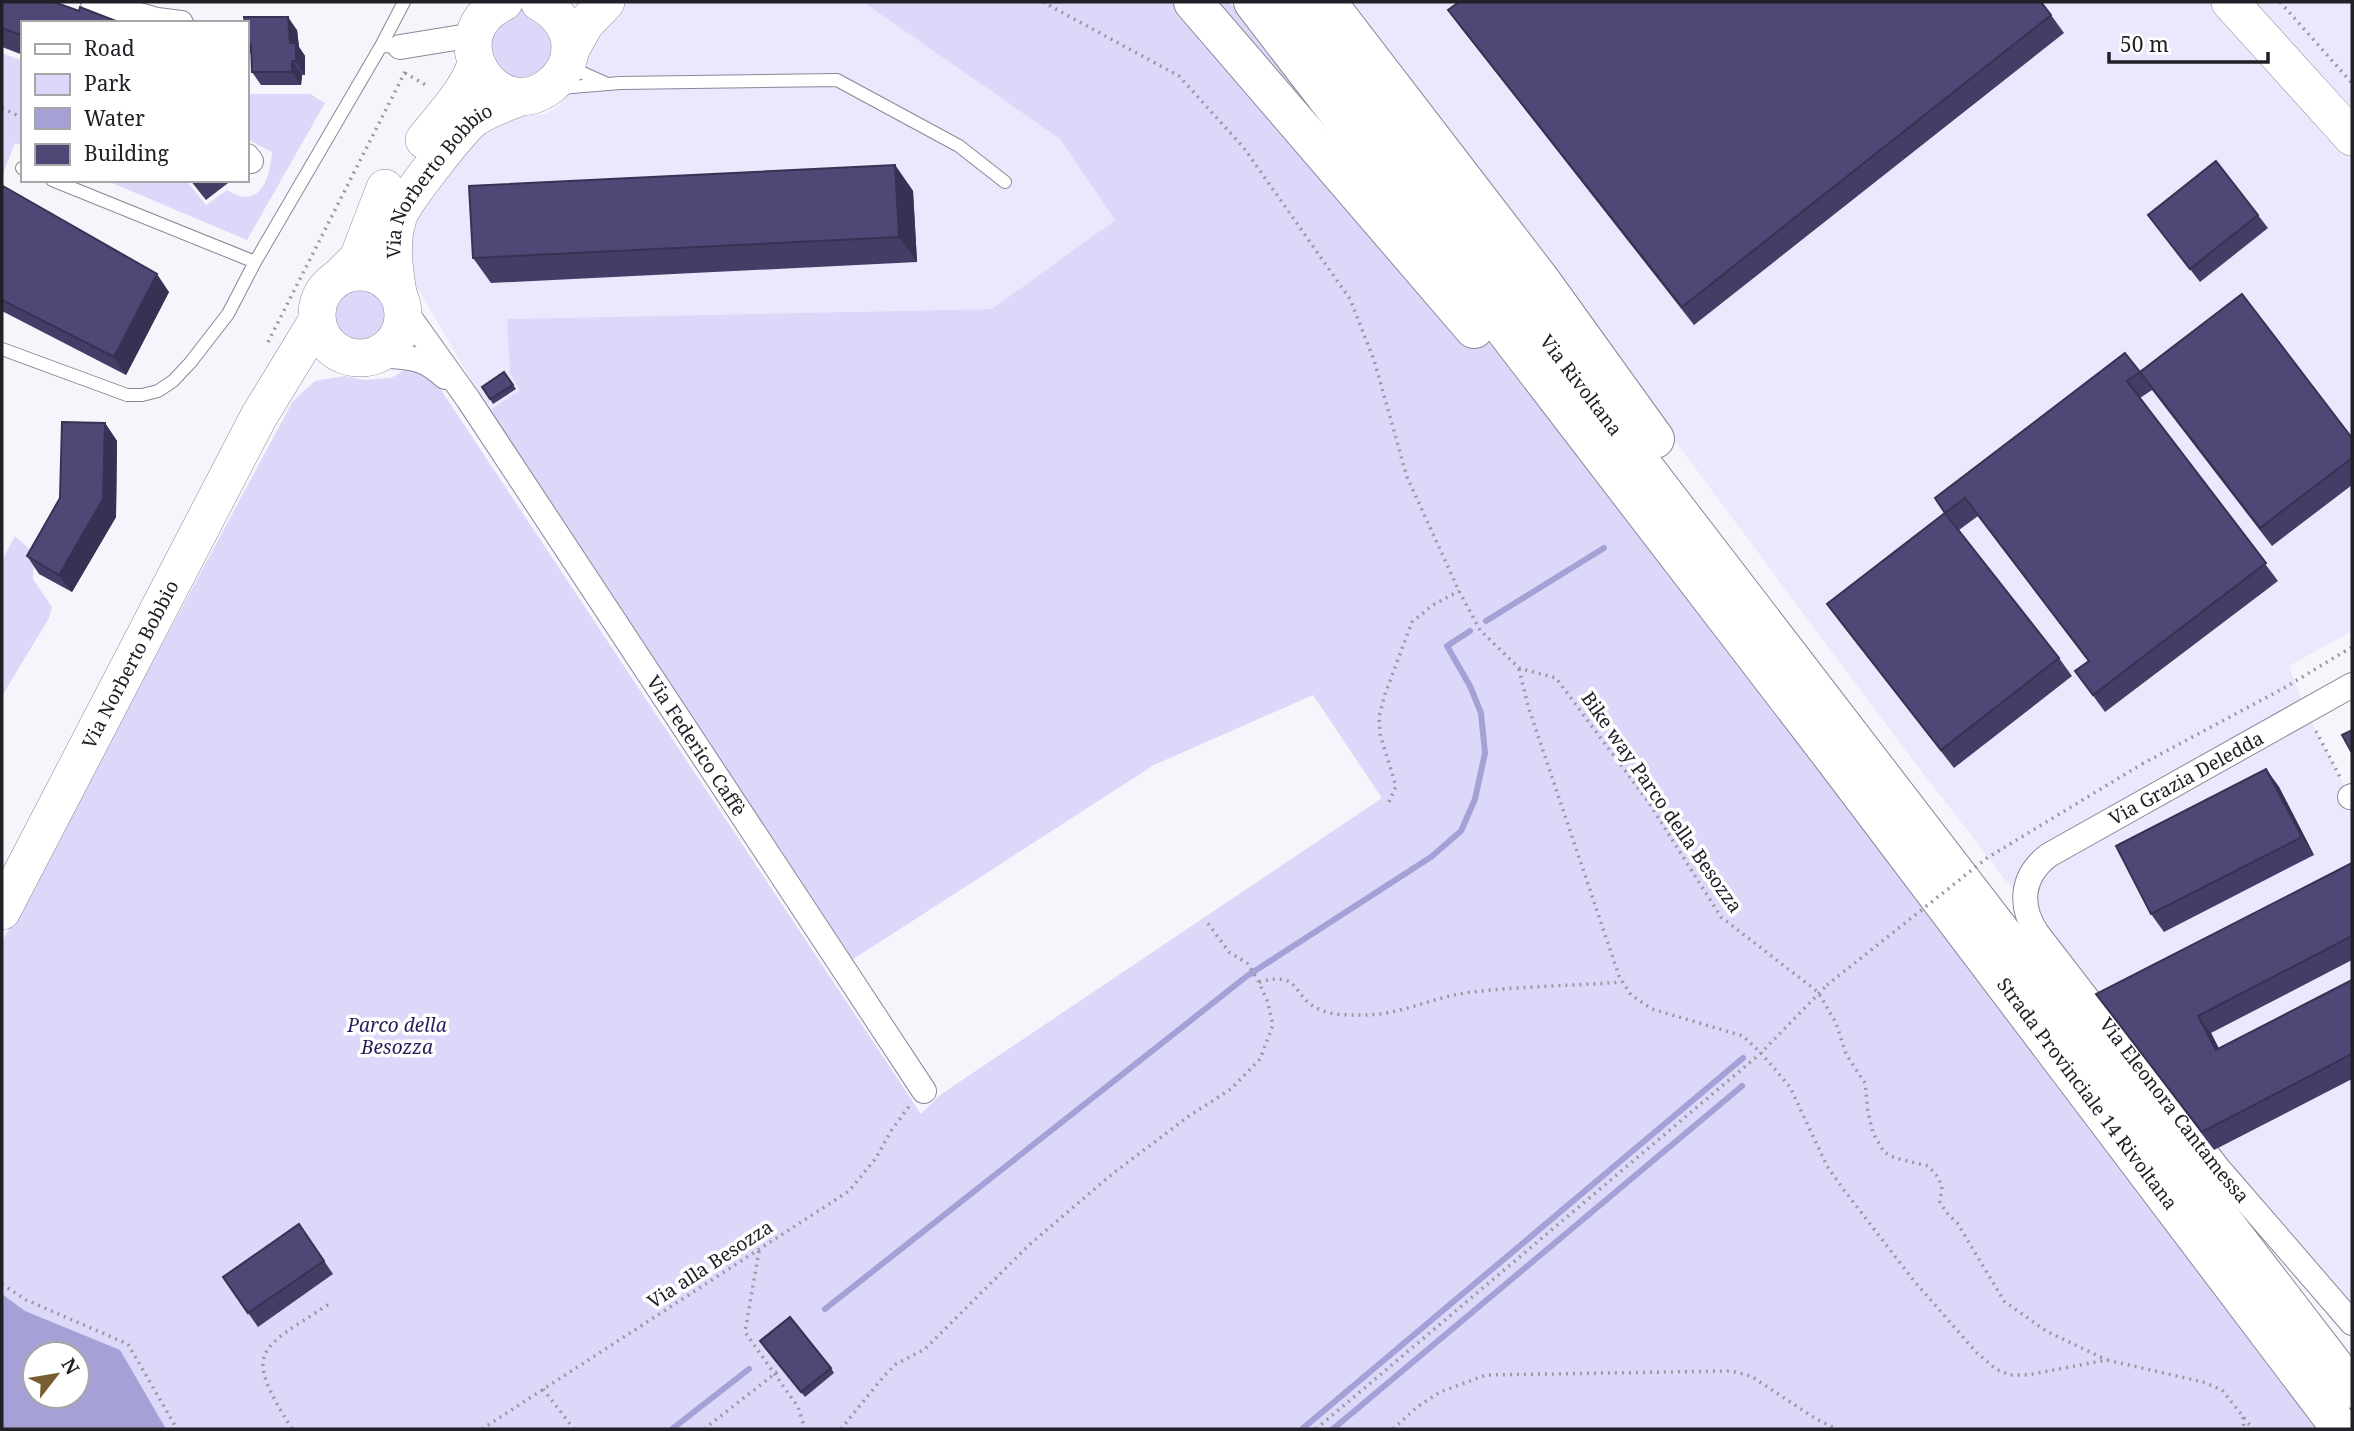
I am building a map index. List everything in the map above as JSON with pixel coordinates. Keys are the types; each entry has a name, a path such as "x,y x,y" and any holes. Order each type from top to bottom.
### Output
{"highway":[{"path":"1193,2 1564,434 1759,685 1832,756"},
{"name":"Via Rivoltana","path":"1253,2 1832,756"},
{"name":"Via Rivoltana","path":"1287,2 1876,769"},
{"path":"1327,2 1542,282 1813,658 1876,769"},
{"name":"Strada Provinciale 14 Rivoltana","path":"1832,756 2341,1429"},
{"name":"Strada Provinciale 14 Rivoltana","path":"1876,769 2352,1389"}],"street":[{"path":"93,2 165,21"},
{"path":"187,2 188,21"},
{"path":"539,2 559,16 569,38 551,75"},
{"path":"551,75 585,24 606,2"},
{"path":"2230,2 2352,136"},
{"path":"2260,2 2352,103"},
{"path":"391,47 479,31"},
{"name":"Via Norberto Bobbio","path":"479,31 489,83 499,90 551,75"},
{"name":"Via Norberto Bobbio","path":"2,911 259,416 317,321 317,308 322,295 358,258 385,189 471,78 479,31"},
{"name":"Via Norberto Bobbio","path":"259,416 297,377 318,368 367,356 390,347 399,335 403,322 394,265 394,237 398,215 471,120 551,75"},
{"name":"Via Norberto Bobbio","path":"341,275 367,271 390,282 401,300"},
{"path":"401,300 468,399"},
{"path":"317,321 330,346 342,354 418,358 429,363 468,399"},
{"name":"Via Federico Caffè","path":"468,399 924,1091"},
{"name":"Via Grazia Deledda","path":"2028,881 2039,863 2049,855 2352,685"},
{"name":"Via Eleonora Cantamessa","path":"2028,881 2024,893 2025,906 2029,922 2037,933 2218,1168 2352,1323"}],"lane":[{"path":"2,349 127,395 158,391 173,381 228,314 255,262 391,47 404,2"},
{"path":"551,75 605,83 837,80 959,146 1005,182"},
{"path":"551,75 605,83"},
{"path":"57,182 255,262"}],"path":[{"name":"Bike way Parco della Besozza","path":"1043,2 1179,76 1244,148 1350,299 1374,360 1407,477 1480,630 1519,668 1556,678 1649,803 1721,916 1818,992"},
{"path":"2280,2 2352,83"},
{"path":"2,108 21,117"},
{"path":"1389,802 1396,786 1380,734 1379,717 1385,694 1412,621 1433,605 1460,591"},
{"path":"1316,1429 1762,1053 1818,992 1987,858 2141,764 2284,688 2352,647"},
{"path":"1519,668 1528,706 1623,982 1631,995 1652,1009 1743,1036 1762,1053 1790,1087 1827,1166 1843,1190 1914,1281 1977,1353 1996,1369 2010,1375 2026,1375 2107,1360"},
{"path":"2306,711 2348,791"},
{"path":"841,1429 896,1364 925,1349 1020,1253 1111,1175 1189,1116 1231,1089 1260,1059 1273,1025 1268,1003 1248,965 1223,945 1207,922"},
{"path":"1258,981 1280,978 1290,981 1321,1011 1360,1016 1384,1014 1470,992 1623,982"},
{"path":"1818,992 1836,1023 1846,1054 1865,1083 1873,1133 1884,1152 1895,1158 1928,1166 1938,1177 1942,1186 1940,1202 1958,1224 2004,1301 2046,1331 2107,1360 2213,1385 2229,1396 2253,1429"},
{"name":"Via alla Besozza","path":"482,1429 849,1191 876,1158 906,1109 924,1091"},
{"path":"759,1249 745,1332 798,1407 805,1429"},
{"path":"2,1283 26,1300 128,1345 177,1429"},
{"path":"292,1429 263,1377 261,1361 271,1342 329,1304"},
{"path":"704,1429 781,1369"},
{"path":"1393,1429 1417,1407 1440,1392 1486,1375 1731,1371 1751,1376 1816,1419 1837,1429"},
{"path":"543,1389 574,1429"},
{"path":"2243,1415 2244,1429"}],"shaded area":[{"path":"629,2 863,2 1060,139 1115,220 992,309 507,319 520,390 489,411 417,287 409,266 415,213 473,142 490,129 528,115 546,114 559,106 606,18"},
{"path":"1348,2 2352,2 2352,631 2289,666 2306,711 2352,801 2352,1302 2347,1306 2221,1159 1906,751"}],"green space":[{"name":"Parco della Besozza","path":"863,2 1228,2 1263,34 2337,1429 2,1429 2,942 293,401 315,381 345,376 364,380 391,378 406,369 422,370 437,384 921,1114 940,1095 1382,798 1313,695 1154,765 852,960 489,411 520,390 510,373 507,319 992,309 1115,220 1060,139"},
{"path":"510,11 535,12 558,50 531,83 492,71 486,33"},
{"path":"2,53 21,60 21,145 15,143 2,176"},
{"path":"248,94 310,94 325,103 247,240 110,182 188,182 206,205 227,190 238,196 248,197 255,194 266,181 272,152 248,140"},
{"path":"360,283 378,289 386,297 392,315 386,333 378,341 360,347 342,341 334,333 328,315 334,297 342,289"},
{"path":"15,536 34,553 33,579 52,607 49,618 2,696 2,560"}],"water":[{"path":"2,1294 25,1311 120,1350 166,1429 2,1429"}],"building":[{"path":"2,2 54,2 79,11 80,7 116,21 21,21 21,35 2,28"},
{"path":"1459,2 2041,2 2051,15 1682,307 1448,10"},
{"path":"244,17 288,17 290,43 296,43 296,61 292,61 292,72 252,72 248,21 245,21"},
{"path":"2216,161 2258,215 2190,269 2148,215"},
{"path":"895,165 899,237 473,258 469,186"},
{"path":"3,186 157,274 114,357 2,300"},
{"path":"2242,294 2352,438 2352,458 2260,528 2140,372"},
{"path":"2125,353 2140,372 2127,381 2266,563 2093,695 2075,671 2089,661 1965,498 1945,513 1935,498"},
{"path":"504,372 513,385 490,399 482,387"},
{"path":"62,422 105,423 103,499 59,575 27,556 60,498"},
{"path":"1945,513 2059,658 1941,750 1827,604"},
{"path":"2352,730 2352,753 2342,735"},
{"path":"2266,769 2302,837 2151,914 2116,846"},
{"path":"2352,863 2352,936 2198,1016 2216,1050 2352,980 2352,1054 2202,1132 2096,994"},
{"path":"299,1224 324,1261 248,1313 223,1277"},
{"path":"790,1317 831,1368 801,1392 760,1341"}],"waterway":[{"path":"1486,621 1604,548"},
{"path":"825,1309 1247,976 1431,857 1461,831 1475,799 1485,753 1481,713 1470,686 1447,646 1470,631"},
{"path":"1302,1429 1743,1058"},
{"path":"1333,1429 1742,1086"},
{"path":"672,1429 749,1369"}]}
